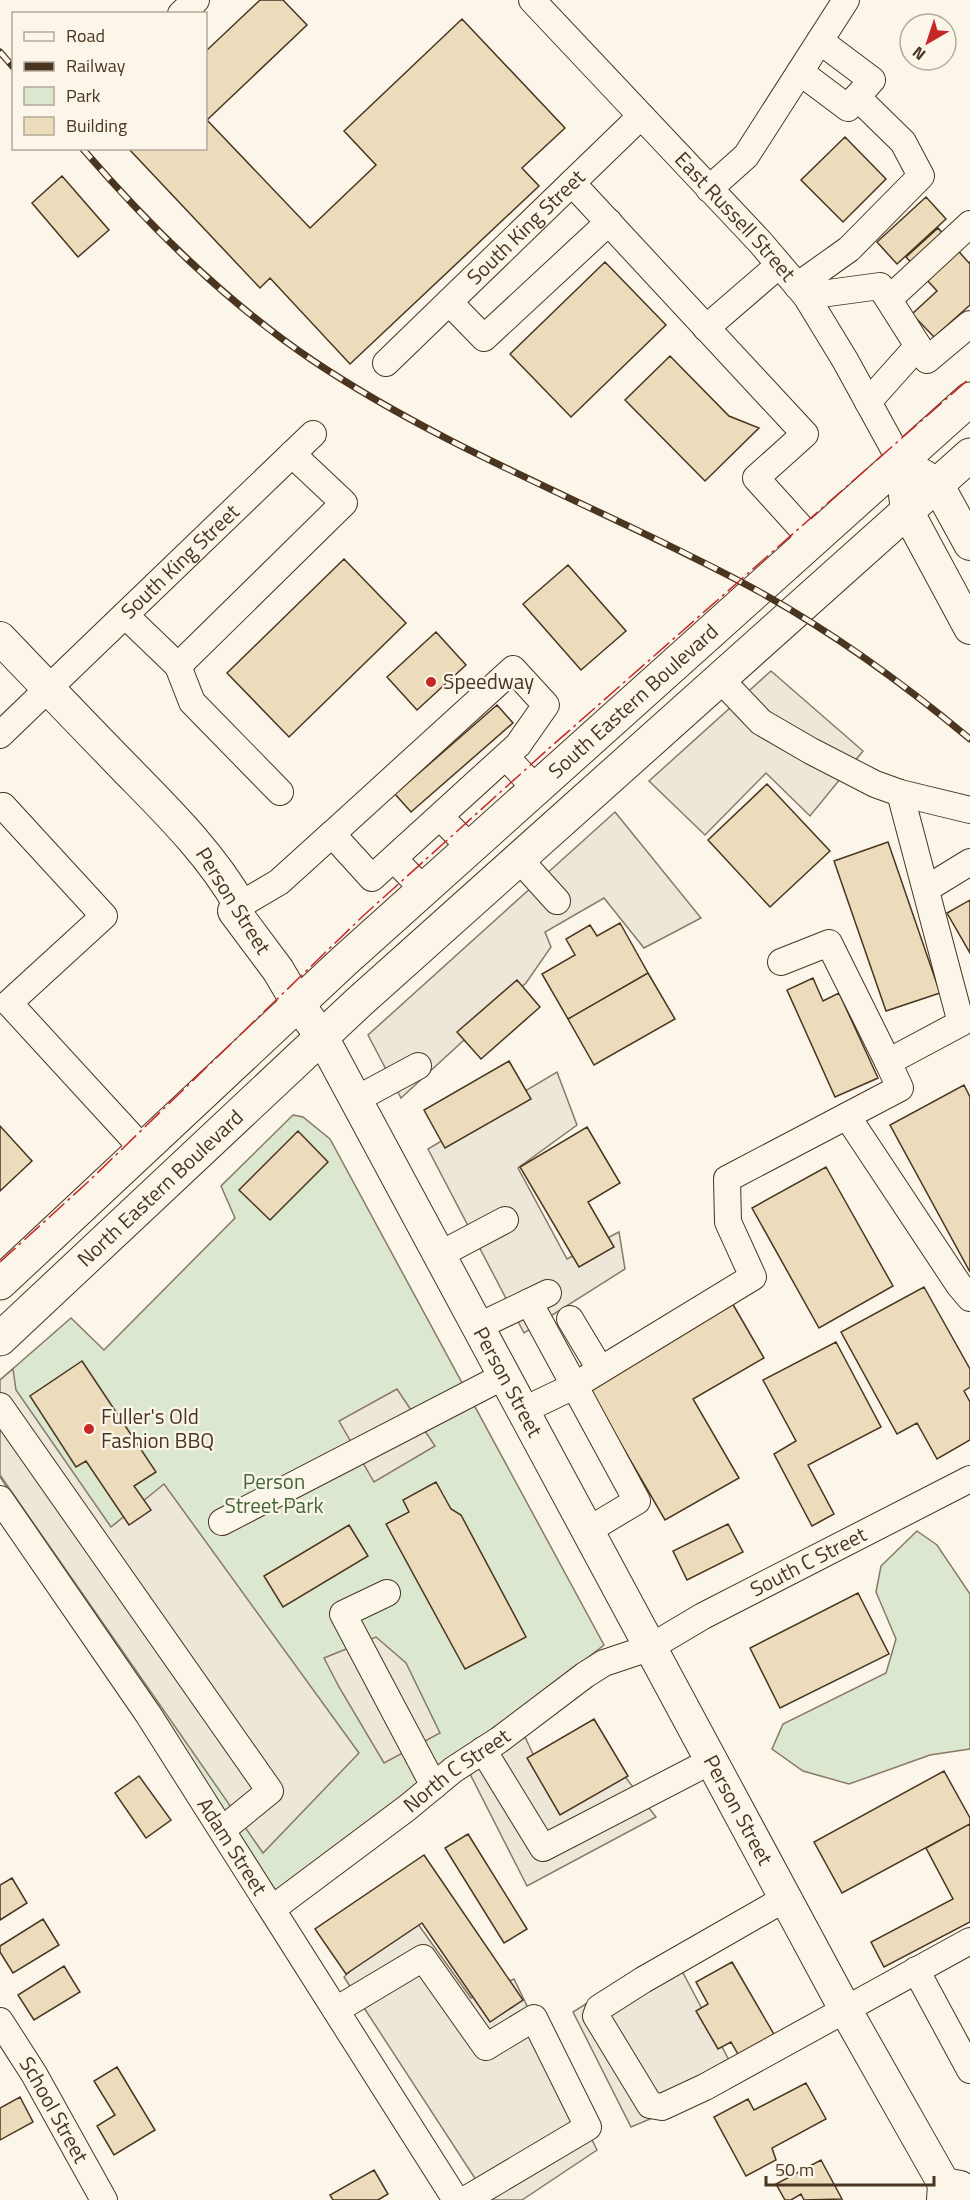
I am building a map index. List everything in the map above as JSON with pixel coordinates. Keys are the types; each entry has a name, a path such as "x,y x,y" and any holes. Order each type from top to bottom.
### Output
{"highway":[{"name":"South Eastern Boulevard","path":"298,1004 423,889 970,399"},
{"name":"South Eastern Boulevard","path":"322,1037 970,455"},
{"name":"North Eastern Boulevard","path":"0,1283 298,1004"},
{"name":"North Eastern Boulevard","path":"0,1339 322,1037"}],"main road":[{"name":"East Russell Street","path":"901,462 937,484 970,544"},
{"name":"East Russell Street","path":"901,462 907,511 970,628"},
{"name":"Person Street","path":"0,638 185,829 215,866 240,905 234,911 278,970 298,1004 322,1037 844,2009 957,2191"}],"street":[{"path":"183,12 196,0"},
{"name":"East Russell Street","path":"532,0 802,291 901,462"},
{"path":"709,189 746,156 846,0"},
{"path":"800,72 848,108 872,80 820,41"},
{"path":"802,291 849,249 921,176 903,142 857,97"},
{"name":"South King Street","path":"386,363 641,116"},
{"path":"572,183 805,434 756,478 813,541"},
{"path":"449,302 484,338 609,222"},
{"path":"888,299 970,224"},
{"path":"706,328 779,265"},
{"path":"802,291 880,286 927,360 970,324"},
{"path":"868,402 918,346"},
{"name":"South King Street","path":"0,735 313,434"},
{"path":"177,666 344,504 292,454"},
{"path":"125,615 177,666 192,702 280,792"},
{"path":"240,905 279,882 513,669 546,705 518,745 506,757 372,878 332,834"},
{"path":"720,679 761,722 811,751 875,784 900,793 970,810"},
{"path":"506,757 536,789"},
{"path":"888,1062 961,1023 900,793"},
{"path":"3,806 104,916 9,1003 143,1149"},
{"path":"441,818 470,848"},
{"path":"394,859 423,889"},
{"path":"519,859 557,901"},
{"path":"926,889 970,862"},
{"path":"522,1411 574,1386 753,1277 728,1222 727,1179 900,1088 830,943 781,962"},
{"path":"355,1100 418,1066"},
{"path":"847,1116 959,1285 970,1298"},
{"path":"439,1255 506,1220"},
{"path":"477,1328 538,1297 574,1386 637,1501 587,1531"},
{"path":"570,1319 600,1369"},
{"path":"222,1522 504,1376"},
{"path":"0,1406 270,1791 222,1830"},
{"name":"South C Street","path":"649,1648 703,1616 970,1479"},
{"name":"Adam Street","path":"0,1499 148,1714 456,2200"},
{"path":"387,1593 343,1614 434,1786"},
{"name":"North C Street","path":"272,1909 453,1770 585,1675 604,1664 649,1648"},
{"path":"483,1750 543,1848 711,1761"},
{"path":"786,1898 599,2008 596,2016 650,2105 662,2107 705,2087 970,1941"},
{"path":"336,2010 423,1958 486,2047 534,2018 588,2127 465,2200"},
{"path":"916,1970 970,2070"},
{"name":"School Street","path":"0,2021 34,2074 104,2200"}],"green space":[{"name":"Person Street Park","path":"293,1115 303,1117 330,1139 604,1645 279,1896 0,1477 0,1380 71,1318 104,1350 235,1218 221,1186"},
{"path":"917,1531 937,1545 970,1594 970,1749 930,1755 849,1784 803,1771 772,1749 783,1724 886,1673 896,1639 876,1592 881,1566"}],"shaded area":[{"path":"771,671 863,751 810,816 766,773 705,835 649,781"},
{"path":"615,812 701,918 644,948 604,898 545,932 551,947 526,983 401,1098 368,1035"},
{"path":"557,1072 577,1125 518,1168 567,1259 619,1232 625,1269 524,1333 428,1149"},
{"path":"13,1369 16,1390 111,1527 164,1484 359,1753 263,1853 0,1475 0,1380"},
{"path":"397,1389 435,1446 374,1482 339,1421"},
{"path":"376,1637 406,1663 440,1733 384,1763 324,1658"},
{"path":"525,1737 558,1807 623,1774 656,1817 527,1886 470,1774"},
{"path":"410,1913 471,1998 514,1979 597,2150 522,2200 489,2200 344,1977"},
{"path":"671,1950 740,2081 631,2127 573,2012"}],"building":[{"path":"260,0 283,0 307,25 207,120 207,50"},
{"path":"462,19 565,128 522,168 539,186 350,364 270,278 260,288 130,150 207,150 207,120 310,228 376,165 344,131"},
{"path":"845,137 886,179 843,222 801,180"},
{"path":"62,176 109,230 78,257 32,203"},
{"path":"926,197 946,219 897,264 877,242"},
{"path":"938,228 970,262 970,305 934,337 912,314 937,291 906,257"},
{"path":"605,262 666,325 571,417 510,354"},
{"path":"670,356 729,416 759,428 705,481 625,400"},
{"path":"344,559 406,623 289,737 227,673"},
{"path":"568,565 626,631 581,670 523,604"},
{"path":"436,632 466,665 417,710 387,677"},
{"path":"497,705 513,723 411,812 395,794"},
{"path":"767,784 830,851 770,907 708,840"},
{"path":"888,842 940,993 886,1011 834,861"},
{"path":"970,900 970,953 947,913"},
{"path":"620,923 648,973 568,1019 542,974 575,955 566,939 590,925 597,936"},
{"path":"648,973 675,1019 594,1065 568,1019"},
{"path":"813,978 823,1001 839,993 878,1078 835,1097 787,990"},
{"path":"517,980 540,1007 481,1059 457,1032"},
{"path":"509,1061 531,1099 445,1148 424,1110"},
{"path":"964,1085 970,1097 970,1272 890,1125"},
{"path":"0,1126 32,1161 0,1191"},
{"path":"587,1127 620,1183 588,1202 614,1247 579,1267 520,1167"},
{"path":"298,1131 328,1162 270,1220 239,1190"},
{"path":"826,1167 893,1286 819,1328 752,1208"},
{"path":"924,1287 970,1369 970,1387 964,1391 970,1402 970,1440 937,1459 917,1423 897,1434 841,1332"},
{"path":"731,1301 764,1358 693,1399 739,1478 665,1520 586,1384"},
{"path":"836,1342 881,1427 808,1465 834,1514 812,1526 774,1454 796,1441 763,1380"},
{"name":"Fuller's Old Fashion BBQ","path":"82,1361 156,1472 134,1486 151,1510 129,1525 86,1461 76,1467 30,1396"},
{"path":"436,1482 451,1509 461,1515 526,1637 465,1669 386,1524 409,1512 403,1500"},
{"path":"728,1524 743,1552 687,1580 673,1551"},
{"path":"349,1525 368,1556 283,1607 264,1576"},
{"path":"858,1593 889,1654 780,1708 750,1648"},
{"path":"594,1719 628,1776 560,1815 527,1758"},
{"path":"944,1771 970,1818 970,1824 842,1893 814,1842"},
{"path":"139,1776 171,1820 146,1838 115,1793"},
{"path":"970,1824 970,1922 884,1967 871,1942 953,1899 926,1848"},
{"path":"468,1834 527,1929 504,1943 445,1848"},
{"path":"424,1855 523,2000 490,2022 422,1923 346,1974 315,1929"},
{"path":"12,1878 27,1903 0,1920 0,1885"},
{"path":"43,1919 59,1945 13,1973 0,1952 0,1946"},
{"path":"732,1962 775,2036 739,2056 731,2042 718,2049 696,2011 708,2004 696,1982"},
{"path":"64,1966 80,1992 34,2020 18,1995"},
{"path":"117,2067 155,2130 114,2155 97,2126 115,2115 94,2081"},
{"path":"806,2083 826,2119 772,2148 776,2160 746,2176 714,2117 748,2099 754,2110"},
{"path":"20,2097 33,2122 0,2140 0,2108"},
{"path":"821,2160 842,2199 804,2200 801,2194 791,2200 785,2200 776,2184"},
{"path":"374,2170 388,2194 378,2200 333,2200 330,2195"}],"railway":[{"path":"0,52 12,66"},
{"path":"84,150 135,207 190,262 249,313 312,360 365,394 420,424 532,481 646,534 786,607 868,660 970,739"}],"power":[{"path":"0,1262 89,1181 363,916 546,751 970,378"}],"place":[{"name":"Speedway","path":"431,682"},
{"name":"Fuller's Old Fashion BBQ","path":"89,1429"}]}
